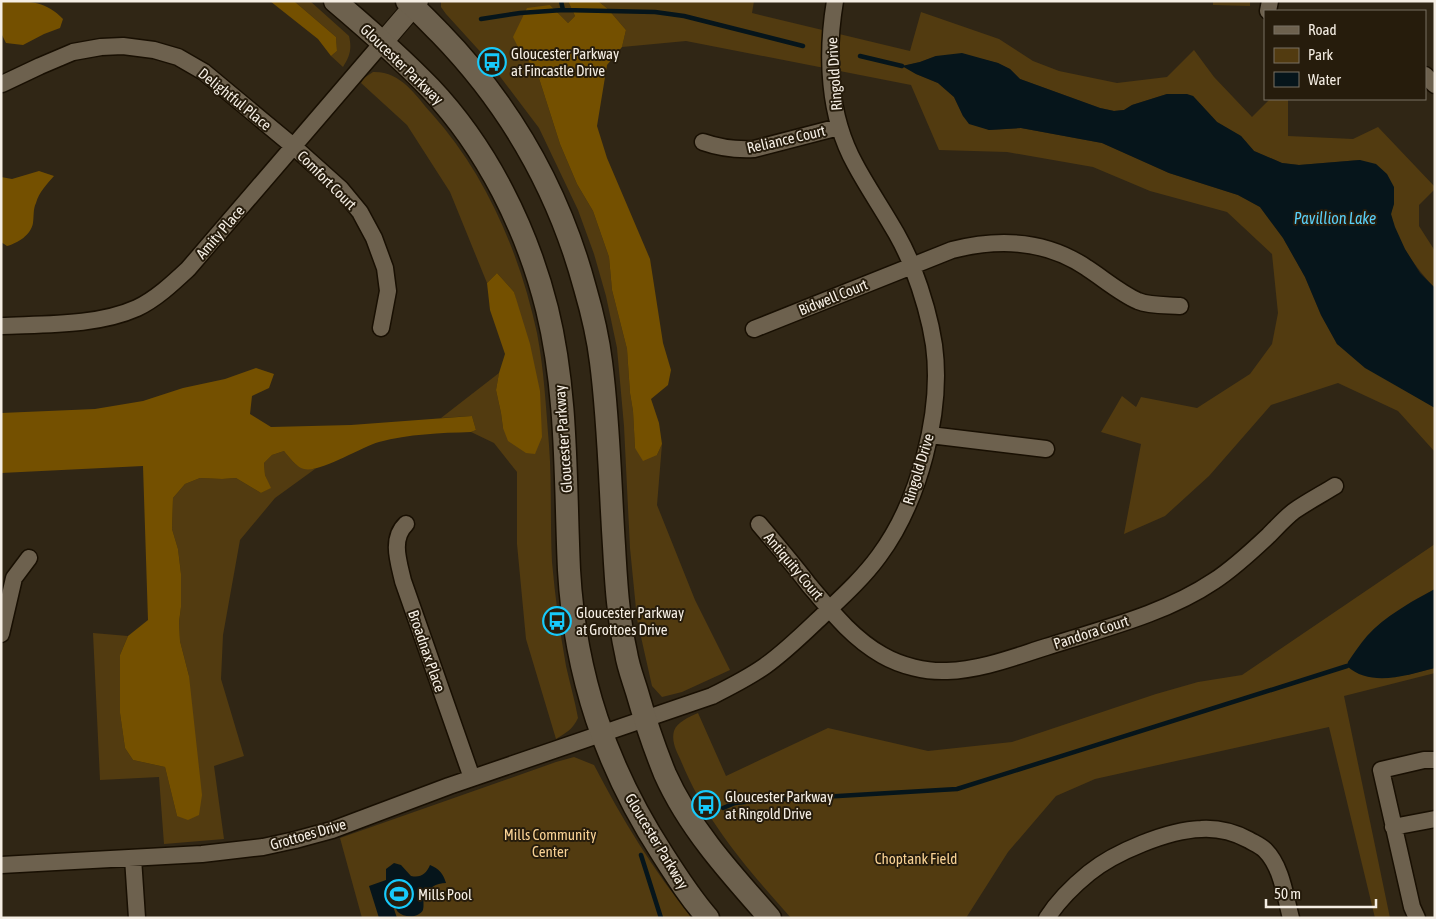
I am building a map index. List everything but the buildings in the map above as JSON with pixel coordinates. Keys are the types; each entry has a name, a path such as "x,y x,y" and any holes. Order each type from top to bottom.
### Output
{"main road":[{"name":"Gloucester Parkway","path":"335,1 383,42 431,89 486,163 518,223 547,309 562,400 569,573 575,627 584,674 601,734 643,824 695,904 708,918"},
{"path":"413,3 465,58 510,118 541,170 558,207 577,256 593,315 601,360 607,420 618,604 626,654 645,720 666,775 688,815 706,842 770,918"}],"street":[{"name":"Ringold Drive","path":"601,734 692,704 731,687 765,666 797,639 858,581 879,556 892,536 912,494 924,460 933,410 936,363 934,346 926,307 912,266 900,240 854,163 839,127 834,106 830,64 835,1"},
{"path":"383,42 413,3"},
{"name":"Amity Place","path":"1,326 66,323 110,317 138,307 156,296 188,269 383,42"},
{"name":"Delightful Place","path":"2,84 80,50 123,46 154,50 178,57 204,72 293,146"},
{"path":"1426,75 1435,84"},
{"name":"Reliance Court","path":"703,142 732,149 754,149 839,127"},
{"name":"Comfort Court","path":"293,146 351,201 374,238 385,268 388,291 381,328"},
{"name":"Bidwell Court","path":"754,329 952,250 1001,242 1033,245 1069,257 1140,302 1180,306"},
{"path":"930,435 1046,449"},
{"name":"Pandora Court","path":"829,609 854,635 884,656 906,665 931,670 968,670 1096,631 1186,598 1228,571 1292,512 1336,486"},
{"name":"Broadnax Place","path":"406,524 399,530 397,541 397,556 403,581 472,778"},
{"name":"Antiquity Court","path":"759,524 829,609"},
{"path":"1,634 14,578 29,558"},
{"name":"Grottoes Drive","path":"1,865 202,854 263,847 296,840 332,830 472,778 601,734"},
{"path":"1417,918 1412,907 1380,770 1424,760 1435,760"},
{"path":"1393,827 1435,818"},
{"path":"1047,918 1069,890 1090,872 1112,858 1136,846 1178,832 1204,828 1230,832 1265,850 1274,862 1291,918"},
{"path":"133,858 137,918"}],"green space":[{"path":"294,1 310,1 349,36 350,52 343,67 331,56 337,51 336,37"},
{"path":"441,1 568,1 575,16 568,23 550,5 520,51 537,72 560,144 577,184 593,211 609,257 612,290 627,349 635,448 657,455 662,444 657,505 695,600 730,670 682,692 662,697 652,686 637,619 630,548 624,426 617,348 606,296 594,254 578,210 539,128 486,58 446,14 441,7"},
{"path":"598,1 754,1 752,13 910,51 921,12 999,39 1033,61 1059,71 1117,83 1167,77 1194,50 1214,77 1252,117 1269,100 1288,100 1288,136 1353,139 1378,127 1435,187 1419,205 1419,226 1435,251 1435,288 1415,264 1396,234 1391,215 1394,203 1360,160 1299,165 1282,163 1254,151 1241,136 1217,122 1193,96 1167,94 1132,105 1124,110 1114,111 1100,108 1020,79 1010,69 998,63 981,59 936,56 903,66 916,74 938,83 954,97 963,116 989,130 1021,128 1102,143 1169,173 1238,195 1260,207 1283,238 1305,277 1321,315 1337,344 1401,388 1435,408 1435,452 1398,411 1338,383 1271,405 1209,476 1165,516 1124,534 1141,444 1101,432 1122,396 1136,407 1141,397 1197,408 1250,374 1272,344 1278,313 1272,254 1227,212 1150,191 1093,167 1007,152 939,150 911,85 686,41 622,47 626,30 608,9"},
{"path":"1213,1 1250,1 1250,6 1213,5"},
{"path":"373,72 392,75 407,86 451,137 469,162 511,245 530,303 537,333 544,389 550,460 551,547 555,588 566,666 578,718 566,733 556,739 526,639 517,544 517,472 494,443 471,432 476,430 472,416 441,418 499,373 496,390 503,428 518,310 514,292 497,273 487,283 450,192 407,125 361,83 364,78"},
{"path":"284,451 300,467 315,469 275,498 240,540 223,635 221,679 244,756 214,766 224,839 164,844 159,777 100,780 93,633 128,636 120,655 120,713 125,748 133,760 165,767 177,816 189,676 180,641 181,574 178,549 172,529 173,498 185,484 200,478 236,478 261,493 270,488 265,475 264,463 272,455"},
{"name":"Choptank Field","path":"1435,544 1435,589 1411,602 1348,662 1347,666 1407,675 1435,668 1435,673 1344,696 1390,918 1375,918 1329,727 1095,779 1056,796 1008,852 966,918 791,918 759,882 715,824 691,783 674,743 673,735 678,725 698,713 726,776 828,728 928,751 1012,742 1156,694 1198,682 1242,675"},
{"name":"Mills Community Center","path":"574,757 594,765 639,844 692,918 362,918 340,838"}],"shaded area":[{"path":"1,1 35,3 49,8 63,19 60,28 23,45 6,43 1,33"},
{"path":"270,1 294,1 336,37 337,51 331,56 318,39"},
{"path":"568,1 598,1 608,9 626,30 622,47 607,65 597,126 607,158 650,259 663,343 671,370 668,385 651,399 659,423 662,444 657,455 643,461 635,448 627,349 612,290 609,257 593,211 577,184 560,144 537,72 520,51 513,37 527,8 550,5 568,23 575,16"},
{"path":"39,171 54,176 37,199 30,231 20,241 7,246 1,242 1,177 12,179"},
{"path":"497,273 514,292 530,344 540,391 542,437 535,454 526,453 508,441 503,428 496,390 505,354 490,310 487,283"},
{"path":"256,368 274,374 269,388 252,396 250,414 271,427 351,425 472,416 476,430 390,439 371,445 330,464 311,469 304,469 298,466 284,451 272,455 264,463 265,475 271,488 261,493 236,478 200,478 185,484 173,498 172,529 178,549 181,574 180,641 189,676 202,795 199,815 188,820 177,816 165,767 133,760 125,748 120,713 120,655 128,636 148,620 143,466 1,473 1,413 95,409 143,401 183,388 225,379"}],"water":[{"name":"Pavillion Lake","path":"962,53 998,63 1010,69 1020,79 1100,108 1114,111 1124,110 1132,105 1167,94 1187,94 1193,96 1217,122 1241,136 1254,151 1282,163 1299,165 1360,160 1376,164 1387,174 1394,187 1394,204 1391,214 1405,249 1420,273 1435,288 1435,408 1365,368 1337,344 1321,315 1305,277 1283,238 1260,207 1238,195 1169,173 1102,143 1021,128 989,130 969,124 954,97 938,83 902,66 936,56"},
{"path":"1435,589 1435,668 1390,678 1378,678 1367,677 1347,666 1359,645 1382,622"},
{"name":"Mills Pool","path":"394,863 401,865 411,876 423,875 430,865 440,872 446,883 436,885 428,891 424,898 423,910 418,915 401,914 397,911 393,902 397,918 379,918 369,886 386,880 386,869"}],"waterway":[{"path":"561,1 563,10"},
{"path":"481,19 520,13 563,10 655,12 684,16 803,46"},
{"path":"860,56 902,66"},
{"path":"723,808 735,803 753,801 957,789 1347,666"},
{"path":"641,855 661,918"}],"place":[{"name":"Gloucester Parkway at Fincastle Drive","path":"492,62"},
{"name":"Gloucester Parkway at Grottoes Drive","path":"557,621"},
{"name":"Gloucester Parkway at Ringold Drive","path":"706,805"},
{"name":"Mills Pool","path":"399,894"}]}
